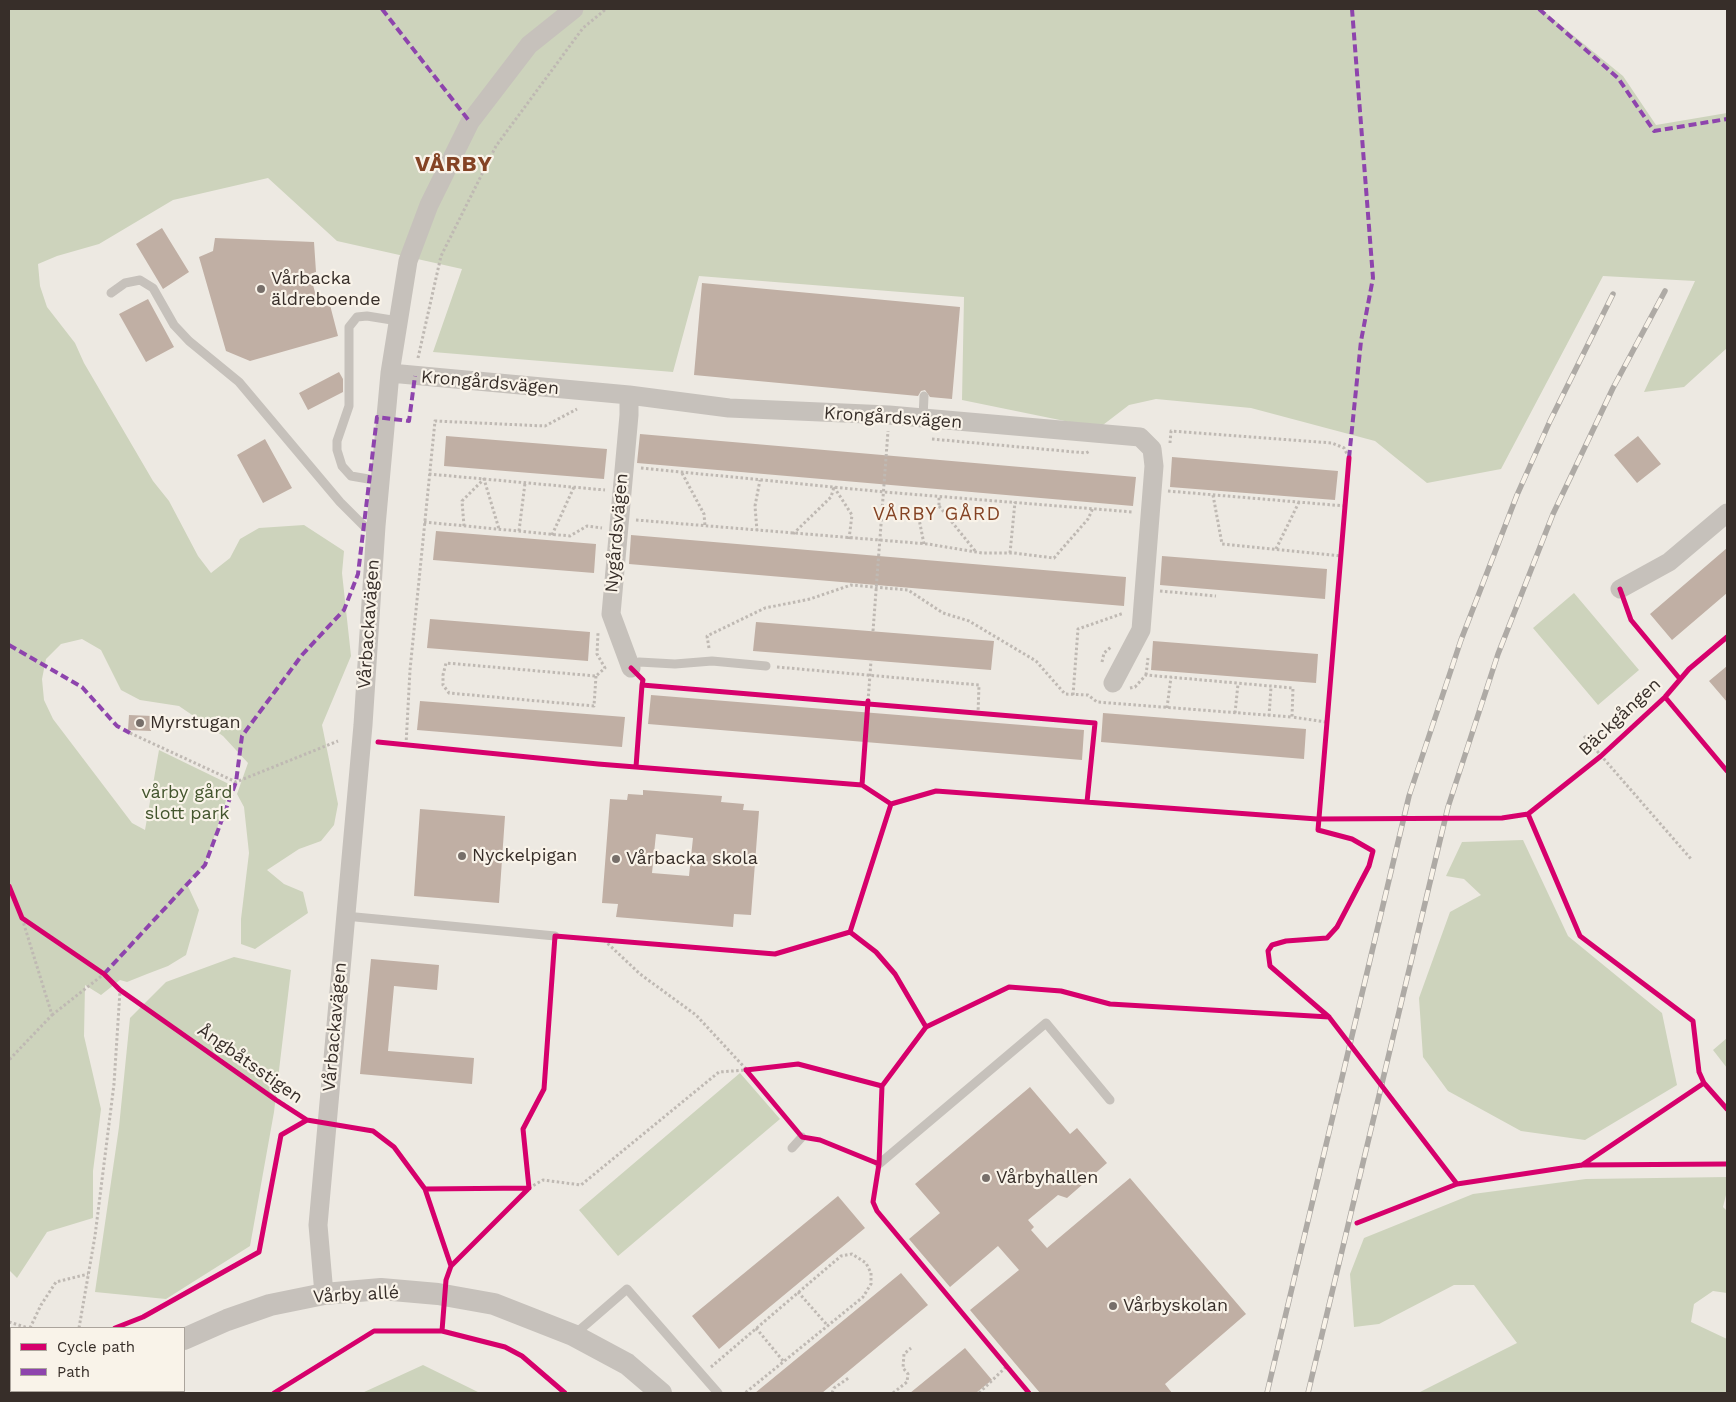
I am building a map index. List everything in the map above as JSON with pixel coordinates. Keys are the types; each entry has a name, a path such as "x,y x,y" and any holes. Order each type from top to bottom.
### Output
{"street":[{"name":"Vårbackavägen","path":"324,1294 318,1225 363,725 376,526 390,373 408,260 429,205 470,122 529,45 574,9"},
{"name":"Krongårdsvägen","path":"390,373 628,395 888,425 923,418 1140,437 1152,449 1154,466 1141,630 1110,684"},
{"name":"Nygårdsvägen","path":"628,395 629,415 611,614 631,668"},
{"path":"1620,589 1669,562 1727,513"},
{"name":"Vårby allé","path":"185,1339 227,1320 270,1305 324,1294 381,1289 438,1294 494,1304 573,1335 627,1364 661,1393"}],"lane":[{"path":"111,293 125,283 140,280 153,288 174,324 189,341 239,382 340,502 365,527 376,526"},
{"path":"380,481 351,476 342,466 337,450 337,441 349,406 349,327 357,317 367,316 398,321"},
{"path":"923,418 924,396"},
{"path":"631,668 640,662 675,664 712,661 766,666"},
{"path":"345,916 555,936"},
{"path":"879,1164 1046,1023 1110,1100"},
{"path":"792,1148 802,1137"},
{"path":"573,1335 627,1289 718,1393"}],"path":[{"path":"414,376 441,256 496,146 583,28 606,9"},
{"path":"406,745 424,522 435,422 545,426 577,409 586,410"},
{"path":"879,433 888,425"},
{"path":"888,425 897,435"},
{"path":"873,631 888,425"},
{"path":"1169,448 1171,431 1332,443 1344,448 1349,458 1348,467"},
{"path":"924,438 1086,453 1096,448"},
{"path":"623,467 884,492 1140,513"},
{"path":"682,472 704,514 705,526"},
{"path":"429,474 608,490"},
{"path":"464,526 462,501 484,479"},
{"path":"484,479 499,529"},
{"path":"757,530 755,506 760,480"},
{"path":"519,531 525,482"},
{"path":"1166,482 1165,491 1345,507 1346,497"},
{"path":"552,535 574,487"},
{"path":"793,534 831,496 834,487"},
{"path":"834,487 852,515 849,538"},
{"path":"1214,495 1222,544 1340,556"},
{"path":"939,496 939,506 977,552"},
{"path":"1010,553 1015,502"},
{"path":"1276,549 1299,502"},
{"path":"924,544 919,519 939,506"},
{"path":"628,520 924,544 977,552 1010,553 1054,558 1088,519 1093,508"},
{"path":"424,522 570,536 587,526 606,529"},
{"path":"1340,566 1341,547"},
{"path":"707,636 765,608 810,599 850,586 908,590 943,613 969,621 1036,661 1065,694 1088,695 1097,702 1292,717 1326,722"},
{"path":"1155,590 1216,596"},
{"path":"1073,694 1078,629 1131,611"},
{"path":"596,676 446,664 442,675 443,685 449,693 594,706 596,676 605,668 597,654 599,625"},
{"path":"1116,643 1104,653 1102,672 1110,684 1122,690 1135,687 1146,675 1148,656"},
{"path":"868,703 871,661"},
{"path":"766,666 980,685 978,714"},
{"path":"1146,675 1293,688 1292,717"},
{"path":"1167,708 1171,677"},
{"path":"1096,709 1102,688 1110,684"},
{"path":"1235,713 1238,684"},
{"path":"1269,716 1271,687"},
{"path":"858,704 868,703 877,706"},
{"path":"1325,731 1327,712"},
{"path":"968,713 987,715"},
{"path":"130,733 236,782 338,741"},
{"path":"1584,736 1691,859"},
{"path":"396,744 415,746"},
{"path":"9,886 22,918 52,1015"},
{"path":"594,940 614,941"},
{"path":"604,940 640,974 696,1014 752,1078"},
{"path":"9,1060 52,1015 104,974"},
{"path":"79,1327 114,1084 120,990"},
{"path":"522,1195 529,1188 543,1180 581,1185 719,1072 755,1069"},
{"path":"298,1125 307,1120"},
{"path":"528,1178 529,1188"},
{"path":"520,1188 529,1188"},
{"path":"710,1367 841,1256 852,1254 866,1263 871,1273 871,1284 863,1297 745,1393"},
{"path":"30,1327 41,1304 56,1282 88,1274"},
{"path":"798,1292 828,1326"},
{"path":"9,1322 26,1327"},
{"path":"756,1328 784,1362"},
{"path":"893,1393 907,1382 908,1374 903,1368 904,1354 911,1348"},
{"path":"1000,1359 1011,1373"},
{"path":"978,1393 1006,1366"},
{"path":"832,1393 834,1388 850,1377"}],"green space":[{"name":"vårby gård slott park","path":"9,9 1541,9 1623,76 1656,125 1727,113 1727,348 1684,387 1644,392 1695,281 1603,276 1501,469 1427,483 1375,441 1251,408 1156,399 1129,405 1099,428 962,400 964,297 699,276 673,372 433,352 462,269 337,241 268,178 173,200 99,244 57,256 38,264 40,286 47,307 75,343 84,363 153,481 169,501 198,556 211,573 230,558 240,539 259,528 304,525 344,551 342,573 351,656 322,725 338,804 334,825 321,841 299,849 267,870 284,884 303,892 308,913 255,949 241,944 241,919 249,853 244,807 237,794 248,763 223,736 179,706 140,700 121,690 101,650 82,639 61,644 46,659 42,679 44,700 53,719 132,823 145,830 159,750 231,785 205,865 187,884 199,910 186,955 168,966 127,982 120,980 101,995 85,985 84,1036 101,1109 93,1171 93,1218 47,1232 17,1278 9,1270"},
{"path":"1574,593 1639,670 1598,705 1533,628"},
{"path":"1523,840 1568,936 1662,1013 1677,1085 1585,1140 1521,1131 1448,1091 1423,1057 1419,998 1450,912 1481,895 1464,879 1446,876 1462,842"},
{"path":"234,957 291,970 274,1112 250,1246 166,1299 95,1292 119,1127 130,1018 166,982"},
{"path":"1727,1038 1727,1068 1713,1050"},
{"path":"740,1073 780,1119 618,1256 579,1210"},
{"path":"1727,1177 1727,1191 1723,1207 1727,1211 1727,1293 1713,1291 1694,1304 1691,1322 1727,1339 1727,1393 1418,1393 1517,1343 1474,1285 1454,1285 1379,1324 1354,1327 1350,1274 1364,1238 1473,1194 1586,1179"},
{"path":"423,1365 480,1393 362,1393"}],"building":[{"path":"162,228 189,272 163,289 136,244"},
{"name":"Vårbacka äldreboende","path":"215,238 314,242 316,272 310,274 319,307 330,305 338,336 250,361 226,351 199,257 213,251"},
{"path":"702,283 960,307 952,399 930,397 925,390 921,391 918,396 694,375"},
{"path":"148,299 174,347 146,362 119,314"},
{"path":"339,372 343,379 343,392 308,410 299,393"},
{"path":"640,434 1136,477 1133,506 637,463"},
{"path":"446,436 607,449 604,479 444,466"},
{"path":"1638,436 1661,464 1637,483 1614,455"},
{"path":"265,439 292,488 263,503 237,455"},
{"path":"1172,457 1338,471 1335,500 1170,487"},
{"path":"436,531 596,544 594,573 433,560"},
{"path":"631,535 1126,577 1124,606 629,564"},
{"path":"1727,548 1727,593 1672,640 1650,614"},
{"path":"1162,556 1327,569 1325,599 1160,585"},
{"path":"430,619 590,632 588,661 427,648"},
{"path":"756,622 994,641 991,670 753,651"},
{"path":"1153,641 1318,654 1316,683 1151,670"},
{"path":"1727,666 1727,702 1709,681"},
{"path":"651,695 1084,730 1082,760 648,724"},
{"path":"420,701 625,717 622,747 417,730"},
{"path":"1103,713 1306,729 1304,759 1101,742"},
{"name":"Myrstugan","path":"129,715 152,716 151,731 128,730"},
{"name":"Vårbacka skola","path":"643,790 722,796 721,802 744,804 743,810 759,811 751,915 734,914 733,927 616,917 618,904 602,903 610,799 627,800 628,794 643,795","holes":["656,834 693,838 689,876 652,873"]},
{"name":"Nyckelpigan","path":"420,809 505,816 499,903 414,896"},
{"path":"371,959 439,965 437,990 394,986 388,1051 474,1058 472,1084 360,1074"},
{"path":"1030,1087 1070,1134 1077,1128 1107,1163 1067,1198 1058,1195 1028,1220 1034,1227 1031,1230 1047,1248 1130,1178 1246,1314 1165,1384 1172,1393 1040,1393 970,1310 1019,1270 998,1246 950,1287 909,1239 940,1213 915,1184"},
{"path":"838,1196 865,1228 719,1349 692,1316"},
{"path":"901,1273 928,1305 822,1393 755,1393"},
{"path":"965,1348 992,1380 976,1393 910,1393"}],"railway":[{"path":"1308,1393 1448,807 1498,654 1553,514 1613,388 1665,291"},
{"path":"1267,1393 1409,796 1461,640 1517,495 1550,421 1613,294"}],"marked path":[{"path":"382,9 470,122"},
{"path":"1349,458 1361,341 1373,278 1352,9"},
{"path":"1539,9 1618,78 1654,131 1727,119"},
{"path":"104,974 205,865 236,782 242,736 302,655 344,610 358,574 377,417 409,421 415,376"},
{"path":"9,645 82,687 117,726 130,733"}],"cycle path":[{"path":"1349,458 1318,830 1352,839 1373,851 1369,866 1337,927 1327,938 1286,941 1272,945 1268,951 1270,966 1329,1017 1457,1184"},
{"path":"1620,589 1631,620 1680,679"},
{"name":"Bäckgången","path":"1528,814 1601,756 1665,697 1689,669 1727,637"},
{"path":"631,668 643,680 642,685 1095,723 1087,802"},
{"path":"636,767 642,685"},
{"name":"Bäckgången","path":"1665,697 1727,771"},
{"path":"862,785 868,701"},
{"path":"378,742 598,764 862,785 891,804"},
{"path":"529,1188 523,1129 544,1089 555,936 775,954 850,932 891,804 936,791 1317,819 1502,818 1528,814 1580,936 1693,1021 1699,1072 1704,1083 1727,1109"},
{"name":"Ångbåtsstigen","path":"9,886 22,918 104,974 120,990 276,1100 307,1120 373,1131 394,1147 425,1189 451,1266"},
{"path":"850,932 876,952 895,974 926,1027"},
{"path":"746,1070 798,1064 882,1086 926,1027 1009,987 1061,991 1110,1004 1329,1017"},
{"path":"746,1070 802,1137 820,1140 879,1164"},
{"path":"1582,1165 1704,1083"},
{"path":"882,1086 879,1164 873,1202 877,1211 1029,1393"},
{"path":"118,1327 143,1317 259,1252 281,1135 307,1120"},
{"path":"1357,1223 1457,1184 1582,1165 1727,1164"},
{"path":"425,1189 529,1188"},
{"path":"442,1331 446,1280 451,1266 529,1188"},
{"path":"274,1393 374,1331 442,1331 505,1347 522,1356 565,1393"}],"place":[{"name":"Vårbacka äldreboende","path":"261,289"},
{"name":"Myrstugan","path":"140,723"},
{"name":"Nyckelpigan","path":"462,856"},
{"name":"Vårbacka skola","path":"616,859"},
{"name":"Vårbyhallen","path":"986,1178"},
{"name":"Vårbyskolan","path":"1113,1306"}],"district":[{"name":"VÅRBY","path":"454,165"},
{"name":"VÅRBY GÅRD","path":"937,514"}]}
